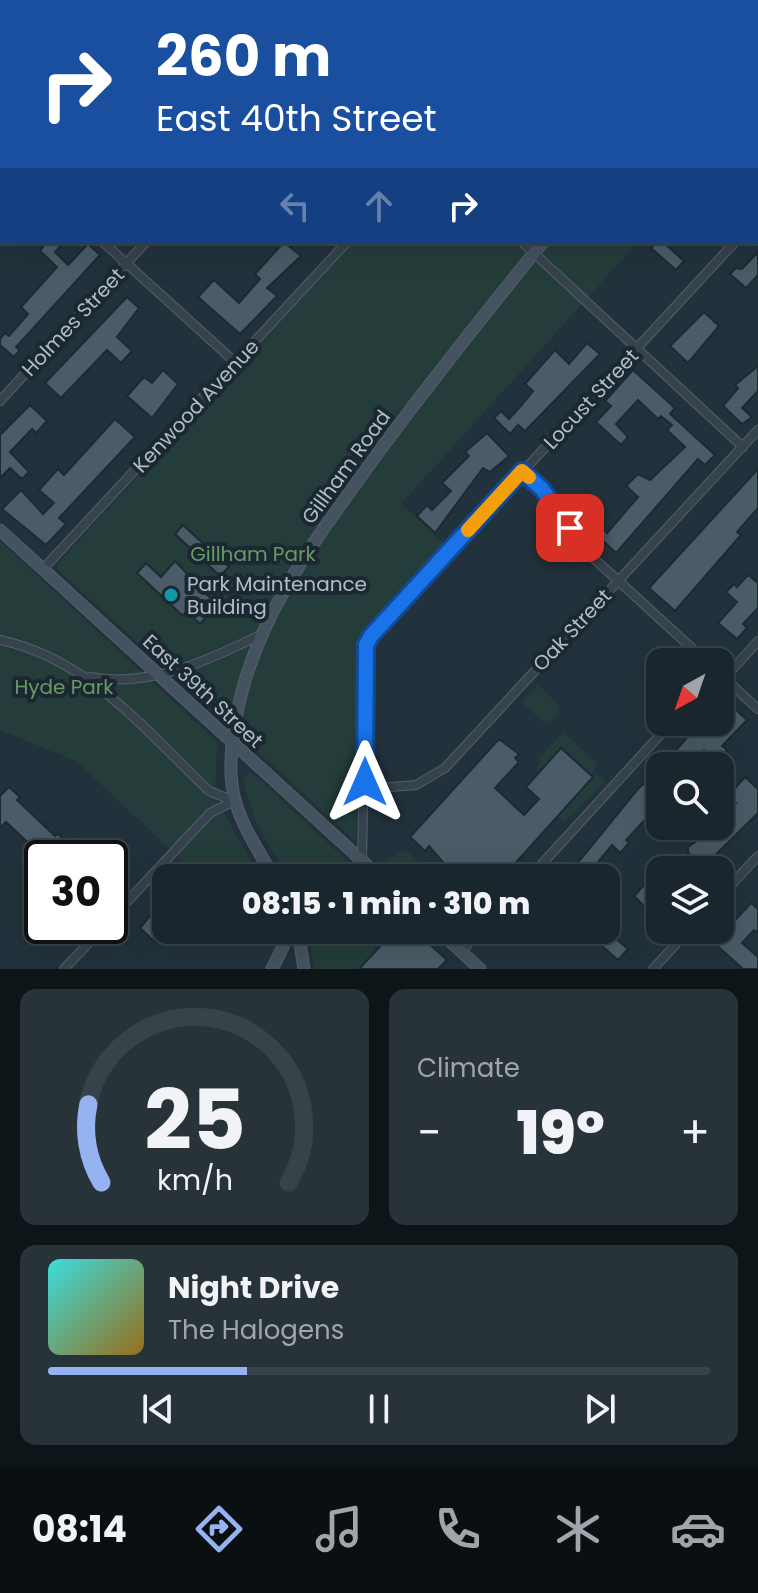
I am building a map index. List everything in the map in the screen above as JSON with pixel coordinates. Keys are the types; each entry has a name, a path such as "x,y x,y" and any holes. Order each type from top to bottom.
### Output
{"main road":[{"name":"Gillham Road","path":"267,864 234,801 232,743 243,680 260,635 281,592 331,518 397,427 541,244"},
{"name":"East 39th Street","path":"0,530 366,864"},
{"path":"272,969 284,944"},
{"path":"300,944 304,969"},
{"path":"453,944 480,969"}],"street":[{"path":"105,244 236,363"},
{"name":"Holmes Street","path":"0,401 144,244"},
{"name":"Kenwood Avenue","path":"43,569 345,244"},
{"path":"524,244 743,447"},
{"name":"Locust Street","path":"362,860 366,645 522,471 733,244"},
{"name":"Oak Street","path":"365,789 406,788 438,774 758,430"},
{"path":"522,471 542,489 589,554 692,648"},
{"path":"89,677 129,682 216,655 260,635"},
{"path":"0,640 31,649 89,677 209,791 234,801"},
{"path":"734,668 758,641"},
{"path":"734,688 758,709"},
{"path":"542,864 659,736"},
{"path":"128,901 210,813 234,801"},
{"path":"734,882 758,856"},
{"path":"64,969 88,944"},
{"path":"461,952 468,944"},
{"path":"653,969 676,944"}],"green space":[{"name":"Gillham Park","path":"352,244 636,244 401,504 447,546 365,635 359,646 356,841 57,569 58,563"},
{"name":"Hyde Park","path":"0,541 217,742 215,798 253,864 186,864 76,761 0,730"},
{"path":"538,685 559,706 559,712 550,721 542,721 522,702"},
{"path":"563,732 598,764 591,775 561,748 537,772 540,757"},
{"path":"248,773 256,776 350,864 281,864 256,823 243,781"},
{"path":"596,773 605,781 564,822 558,816"},
{"path":"399,851 409,853 421,864 383,864"},
{"path":"311,944 382,944 359,969 314,969"}],"building":[{"path":"40,244 62,244 55,252 68,265 88,244 100,255 16,347 20,350 14,357 0,345 0,339 5,333 9,336 28,314 21,307 57,267 40,251 43,247"},
{"path":"282,244 301,256 267,288 277,296 240,334 198,297 214,280 239,303 260,279 255,274"},
{"path":"655,244 665,244 684,261 676,270 651,248"},
{"path":"758,252 758,275 746,288 730,274 736,268 742,269"},
{"path":"127,297 139,308 117,337 132,351 121,363 107,350 61,398 45,383"},
{"path":"704,312 719,326 688,363 670,346"},
{"path":"587,343 600,354 525,431 518,425 510,434 494,418 501,411 509,419 519,408 533,391 525,384 555,350 569,364"},
{"path":"758,366 758,391 742,408 752,417 742,424 723,406 738,388 735,385"},
{"path":"163,370 178,384 152,418 127,396 144,377 152,383"},
{"path":"633,370 675,408 670,414 715,455 705,465 698,459 616,553 597,535 602,529 607,533 638,497 626,486 638,474 650,480 685,447 667,430 672,425 661,416 658,419 638,400 616,424 628,437 621,445 596,422 611,406 605,401"},
{"path":"30,405 47,421 36,433 32,429 10,452 29,472 22,479 10,468 0,478 0,435"},
{"path":"115,419 135,437 59,518 66,524 46,545 2,509 21,490 43,514 54,503 39,490 58,469 64,475"},
{"path":"487,433 509,456 490,472 483,468 435,533 417,516 427,505 432,510 451,491 442,483 469,456 465,452"},
{"path":"758,469 758,508 737,532 741,535 675,611 649,588"},
{"path":"183,525 229,567 220,576 175,534"},
{"name":"Park Maintenance Building","path":"175,561 217,605 200,624 186,611 183,616 137,573 146,563 161,577"},
{"path":"748,575 758,583 758,608 743,624 747,628 737,639 718,623 737,602 726,592 734,584 737,587"},
{"path":"734,708 747,720 734,734"},
{"path":"688,736 732,736 722,746 727,750 725,752 675,752"},
{"path":"499,739 519,754 515,758 519,762 495,788 524,815 539,799 526,787 561,748 593,777 515,864 445,864 429,846 425,851 410,837"},
{"path":"745,777 758,789 758,813 734,837 736,803 734,789"},
{"path":"646,781 646,819 626,840 629,843 620,853 612,845 596,864 575,864 581,859"},
{"path":"9,787 20,797 17,800 55,836 58,834 65,840 25,840 6,822 0,828 0,796"},
{"path":"699,840 730,840 714,856 692,856 688,847"},
{"path":"646,883 646,908 634,896"},
{"path":"751,903 758,909 758,933 754,930 742,943 758,957 758,969 743,969 715,944 734,944 734,921"},
{"path":"152,913 152,939 140,928"},
{"path":"620,942 628,949 618,960 601,945"},
{"path":"382,944 429,944 447,960 438,969 359,969"}],"slow traffic":[{"path":"468,530 522,471 529,477"}],"place":[{"name":"Park Maintenance Building","path":"171,595"}],"route":[{"path":"365,782 366,645 371,636 522,471 542,489 570,528"}]}
